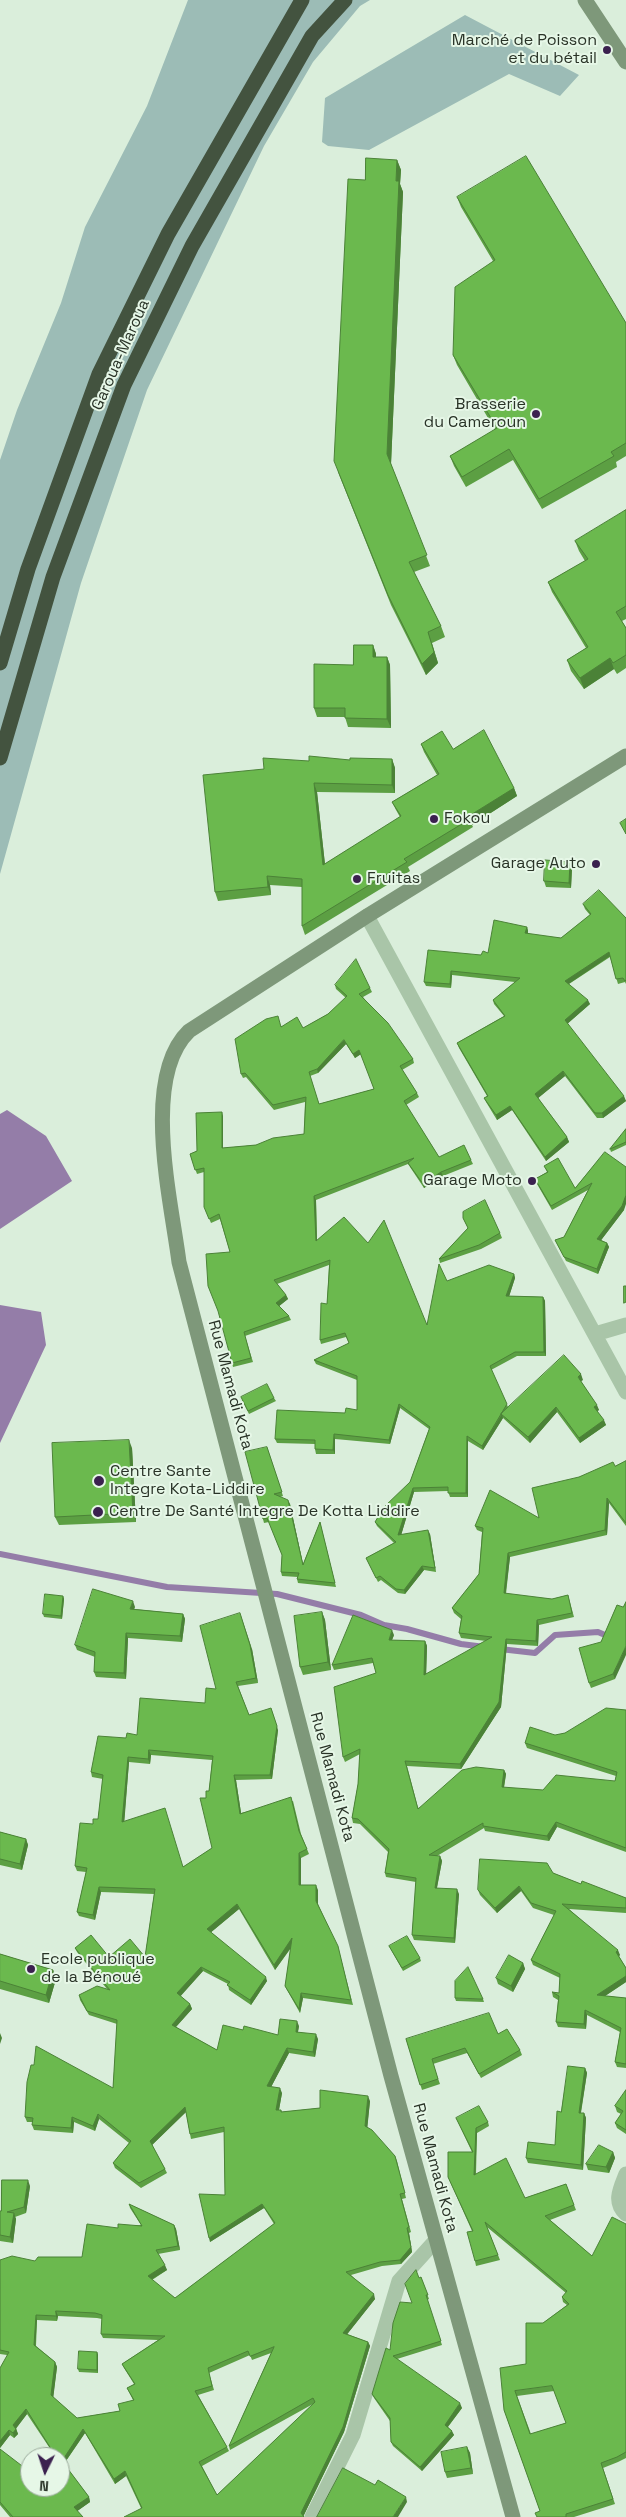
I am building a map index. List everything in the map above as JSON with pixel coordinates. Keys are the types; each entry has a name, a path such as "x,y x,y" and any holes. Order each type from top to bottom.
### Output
{"highway":[{"name":"Garoua-Maroua","path":"0,663 28,569 99,374 168,234 302,0"},
{"name":"Garoua-Maroua","path":"0,758 53,577 124,385 192,246 308,44 345,0"}],"main road":[{"path":"585,0 626,62"},
{"path":"367,916 626,756"},
{"name":"Rue Mamadi Kota","path":"367,916 189,1031 178,1041 167,1064 164,1082 162,1131 179,1262 391,2076 513,2517"}],"street":[{"path":"367,916 626,1392"},
{"path":"594,1334 626,1326"},
{"path":"626,2174 617,2194 620,2209 626,2214"},
{"path":"312,2517 353,2435 399,2281 436,2240"}],"shaded area":[{"path":"188,0 370,0 360,6 313,62 264,146 147,390 81,583 0,874 0,460 17,410 61,303 85,227 147,106"},
{"path":"465,15 579,75 560,96 509,74 369,150 328,146 322,142 325,98"},
{"path":"7,1110 46,1136 72,1181 0,1229 0,1114"},
{"path":"0,1305 41,1312 46,1345 0,1443"}],"building":[{"path":"526,156 626,323 626,443 611,452 614,456 539,499 509,449 462,477 450,456 497,428 453,355 455,287 495,260 457,197"},
{"path":"366,158 397,160 396,181 399,181 387,454 427,555 409,562 441,626 428,632 434,652 422,664 388,595 334,461 348,179 365,180"},
{"path":"626,510 626,606 616,612 626,628 626,655 613,663 610,658 580,678 567,660 588,647 548,582 588,559 575,541"},
{"path":"354,645 373,645 373,657 387,657 387,719 345,718 345,708 314,708 314,664 353,665"},
{"path":"484,730 514,788 469,816 470,819 404,859 407,862 302,926 302,879 267,876 268,887 215,892 203,775 264,769 263,758 309,761 309,756 350,760 350,758 392,759 392,785 314,783 323,865 401,816 392,802 439,774 421,744 442,731 453,749"},
{"path":"626,819 626,834 620,823"},
{"path":"545,860 570,862 569,883 544,881"},
{"path":"599,890 626,918 626,980 623,978 616,979 609,952 565,981 588,1000 565,1020 624,1096 602,1113 595,1113 563,1071 535,1094 567,1137 545,1157 510,1106 496,1115 484,1098 488,1096 457,1043 505,1016 493,1000 520,978 451,971 450,984 424,982 428,950 481,955 483,951 488,953 494,920 527,927 525,933 561,938 591,914 583,904"},
{"path":"356,959 370,988 359,994 388,1023 413,1059 400,1066 417,1093 404,1101 439,1157 464,1145 471,1160 441,1172 423,1184 408,1163 414,1158 314,1196 316,1241 344,1217 368,1243 384,1220 427,1325 439,1264 447,1281 489,1265 514,1274 506,1296 543,1297 544,1352 515,1352 490,1366 507,1404 482,1446 467,1436 466,1493 448,1493 448,1487 413,1488 398,1535 428,1530 435,1568 422,1566 404,1590 396,1589 380,1576 376,1578 366,1558 396,1542 375,1522 384,1507 410,1482 430,1427 399,1404 389,1440 334,1434 333,1450 315,1449 315,1440 275,1439 277,1410 345,1413 346,1408 357,1410 357,1376 314,1360 349,1343 345,1333 320,1340 321,1303 327,1304 330,1260 274,1280 286,1295 276,1303 289,1316 244,1332 251,1358 232,1363 218,1311 208,1286 206,1254 230,1252 219,1214 209,1219 204,1207 204,1168 195,1170 190,1154 197,1151 196,1113 222,1112 222,1148 256,1145 273,1138 304,1134 306,1097 273,1105 245,1073 241,1074 235,1039 266,1019 278,1016 281,1027 297,1017 303,1028 328,1014 347,996 335,985","holes":["344,1040 353,1054 359,1050 374,1089 319,1104 309,1072 317,1069"]},
{"path":"626,1129 626,1142 610,1149"},
{"path":"605,1152 626,1167 626,1195 622,1206 597,1239 607,1243 597,1269 564,1257 555,1240 564,1237 592,1183 551,1206 535,1179 548,1172 544,1166 558,1158 575,1188"},
{"path":"485,1200 500,1233 479,1245 439,1259 468,1228 463,1218 463,1212"},
{"path":"624,1286 626,1286 626,1302 624,1303"},
{"path":"564,1355 581,1374 578,1377 597,1405 594,1407 604,1420 579,1438 556,1407 528,1437 501,1414"},
{"path":"267,1384 274,1398 248,1411 241,1397"},
{"name":"Centre Sante Integre Kota-Liddire","path":"129,1440 133,1513 55,1517 52,1443"},
{"path":"267,1447 282,1492 274,1494 288,1500 303,1565 320,1522 335,1583 297,1579 299,1573 281,1572 282,1555 267,1518 263,1519 245,1452"},
{"path":"626,1461 626,1523 607,1498 605,1530 508,1553 504,1593 552,1599 568,1595 572,1613 537,1620 536,1641 506,1639 499,1702 460,1764 405,1761 418,1809 462,1770 476,1767 504,1770 502,1787 543,1790 556,1775 615,1781 617,1772 525,1743 530,1727 555,1735 565,1733 606,1708 626,1710 626,1848 556,1822 547,1836 483,1826 483,1823 429,1855 440,1856 435,1888 457,1889 454,1938 412,1935 416,1878 385,1873 389,1849 358,1819 352,1818 358,1784 360,1749 343,1757 334,1687 376,1673 372,1658 332,1665 353,1615 392,1630 389,1640 425,1641 424,1675 492,1637 459,1633 462,1616 452,1608 479,1574 483,1528 475,1526 490,1490 539,1518 532,1488 579,1477 613,1462 615,1466"},
{"path":"93,1589 133,1601 130,1609 183,1614 180,1636 126,1633 124,1673 94,1672 95,1652 75,1645"},
{"path":"45,1594 63,1596 61,1616 43,1614"},
{"path":"626,1602 626,1646 613,1674 589,1683 579,1648 601,1642 617,1605 623,1607"},
{"path":"322,1612 328,1662 300,1667 294,1616"},
{"path":"240,1613 250,1645 256,1678 236,1682 249,1715 271,1708 277,1726 270,1775 234,1775 240,1814 291,1797 299,1831 307,1849 299,1853 299,1885 316,1885 316,1901 338,1946 351,2000 301,1993 299,2009 285,1986 292,1938 274,1965 237,1904 207,1929 266,1977 250,2000 227,1985 230,1982 201,1967 177,1993 190,2004 172,2025 217,2050 223,2025 243,2030 244,2026 278,2035 280,2019 297,2021 296,2032 316,2034 313,2052 287,2048 267,2086 280,2088 276,2110 281,2110 281,2112 320,2108 320,2090 368,2096 365,2126 372,2130 395,2156 405,2193 400,2194 409,2227 407,2228 411,2247 400,2260 380,2262 346,2272 374,2294 343,2333 368,2342 343,2427 301,2513 304,2517 124,2517 142,2508 125,2471 114,2479 83,2429 70,2449 70,2447 50,2447 26,2409 13,2425 16,2429 13,2433 9,2430 0,2441 0,2368 9,2352 0,2350 0,2260 12,2256 35,2261 38,2257 82,2257 87,2224 118,2228 118,2224 142,2226 129,2204 174,2225 178,2246 156,2250 165,2265 148,2276 175,2298 275,2223 262,2204 209,2238 199,2194 225,2195 224,2127 190,2134 185,2107 150,2141 165,2169 139,2183 113,2163 131,2141 98,2114 93,2126 72,2117 71,2128 32,2125 33,2118 25,2117 27,2082 31,2065 34,2065 36,2046 113,2088 117,2020 87,2011 79,1995 97,1986 110,1990 75,1948 91,1935 109,1957 130,1939 145,1957 155,1889 99,1887 93,1915 77,1912 87,1868 75,1866 80,1823 93,1824 93,1819 98,1819 103,1775 91,1772 98,1736 126,1738 127,1733 137,1735 140,1698 205,1703 206,1688 216,1689 200,1626","holes":["149,1750 213,1756 209,1791 206,1791 206,1798 200,1798 212,1848 183,1867 165,1808 122,1822 128,1757 148,1759","56,2311 102,2315 101,2334 165,2336 122,2364 135,2384 127,2388 134,2400 118,2404 120,2411 77,2418 51,2395 55,2362 34,2345 36,2315 56,2316","274,2347 229,2446 313,2398 315,2402 217,2495 199,2462 227,2447 195,2391 212,2386 208,2368 248,2351 250,2356"]},
{"path":"0,1832 26,1839 20,1864 0,1859"},
{"path":"480,1859 547,1863 553,1873 581,1884 582,1881 626,1898 626,1908 562,1904 618,1950 616,1952 626,1968 626,1976 597,1995 626,1998 626,2064 615,2062 621,2028 585,2010 584,2024 556,2022 559,1996 552,1992 559,1993 560,1974 531,1960 556,1911 531,1903 519,1886 495,1908 478,1890"},
{"path":"407,1936 420,1958 402,1968 389,1946"},
{"path":"0,1954 53,1970 46,1995 0,1981"},
{"path":"509,1955 523,1963 511,1986 496,1978"},
{"path":"468,1967 483,1999 455,1998 455,1981"},
{"path":"489,2013 498,2034 507,2029 520,2050 479,2074 465,2048 432,2059 438,2079 420,2085 406,2039"},
{"path":"568,2066 585,2068 579,2113 584,2113 581,2165 526,2158 528,2142 555,2145 557,2111 561,2112"},
{"path":"626,2090 626,2130 615,2123 623,2111 615,2106"},
{"path":"479,2106 488,2122 476,2128 474,2175 506,2158 525,2198 566,2184 574,2205 545,2216 592,2256 612,2217 626,2224 626,2452 601,2463 613,2499 566,2514 566,2517 537,2517 535,2513 540,2511 504,2410 500,2368 526,2364 526,2323 543,2323 569,2304 562,2297 567,2291 485,2222 498,2255 475,2261 467,2232 473,2231 448,2177 448,2152 473,2152 456,2118","holes":["552,2386 566,2423 530,2434 515,2391"]},
{"path":"599,2145 613,2152 606,2167 586,2164"},
{"path":"2,2180 28,2180 24,2207 7,2212 14,2213 10,2237 0,2235"},
{"path":"416,2270 428,2295 426,2295 441,2341 393,2356 460,2403 445,2425 452,2431 420,2467 391,2442 390,2418 372,2394 386,2348 390,2350 393,2323 400,2302 412,2303 405,2284"},
{"path":"79,2351 97,2352 97,2370 78,2369"},
{"path":"467,2447 471,2468 445,2472 441,2452"},
{"path":"0,2449 20,2464 20,2497 70,2497 70,2472 89,2497 74,2507 83,2517 13,2517 0,2502"},
{"path":"343,2468 375,2485 378,2480 406,2497 393,2517 317,2517"}],"waterway":[{"path":"0,1554 167,1587 277,1594 361,1615 384,1625 407,1629 461,1644 485,1647"},
{"path":"500,1649 535,1653 555,1635 598,1632 626,1644"}],"place":[{"name":"Marché de Poisson et du bétail","path":"607,50"},
{"name":"Brasserie du Cameroun","path":"536,414"},
{"name":"Fokou","path":"434,819"},
{"name":"Garage Auto","path":"596,864"},
{"name":"Fruitas","path":"357,879"},
{"name":"Garage Moto","path":"532,1181"},
{"name":"Centre Sante Integre Kota-Liddire","path":"99,1481"},
{"name":"Centre De Santé Integre De Kotta Liddire","path":"98,1512"},
{"name":"Ecole publique de la Bénoué","path":"31,1969"}]}
